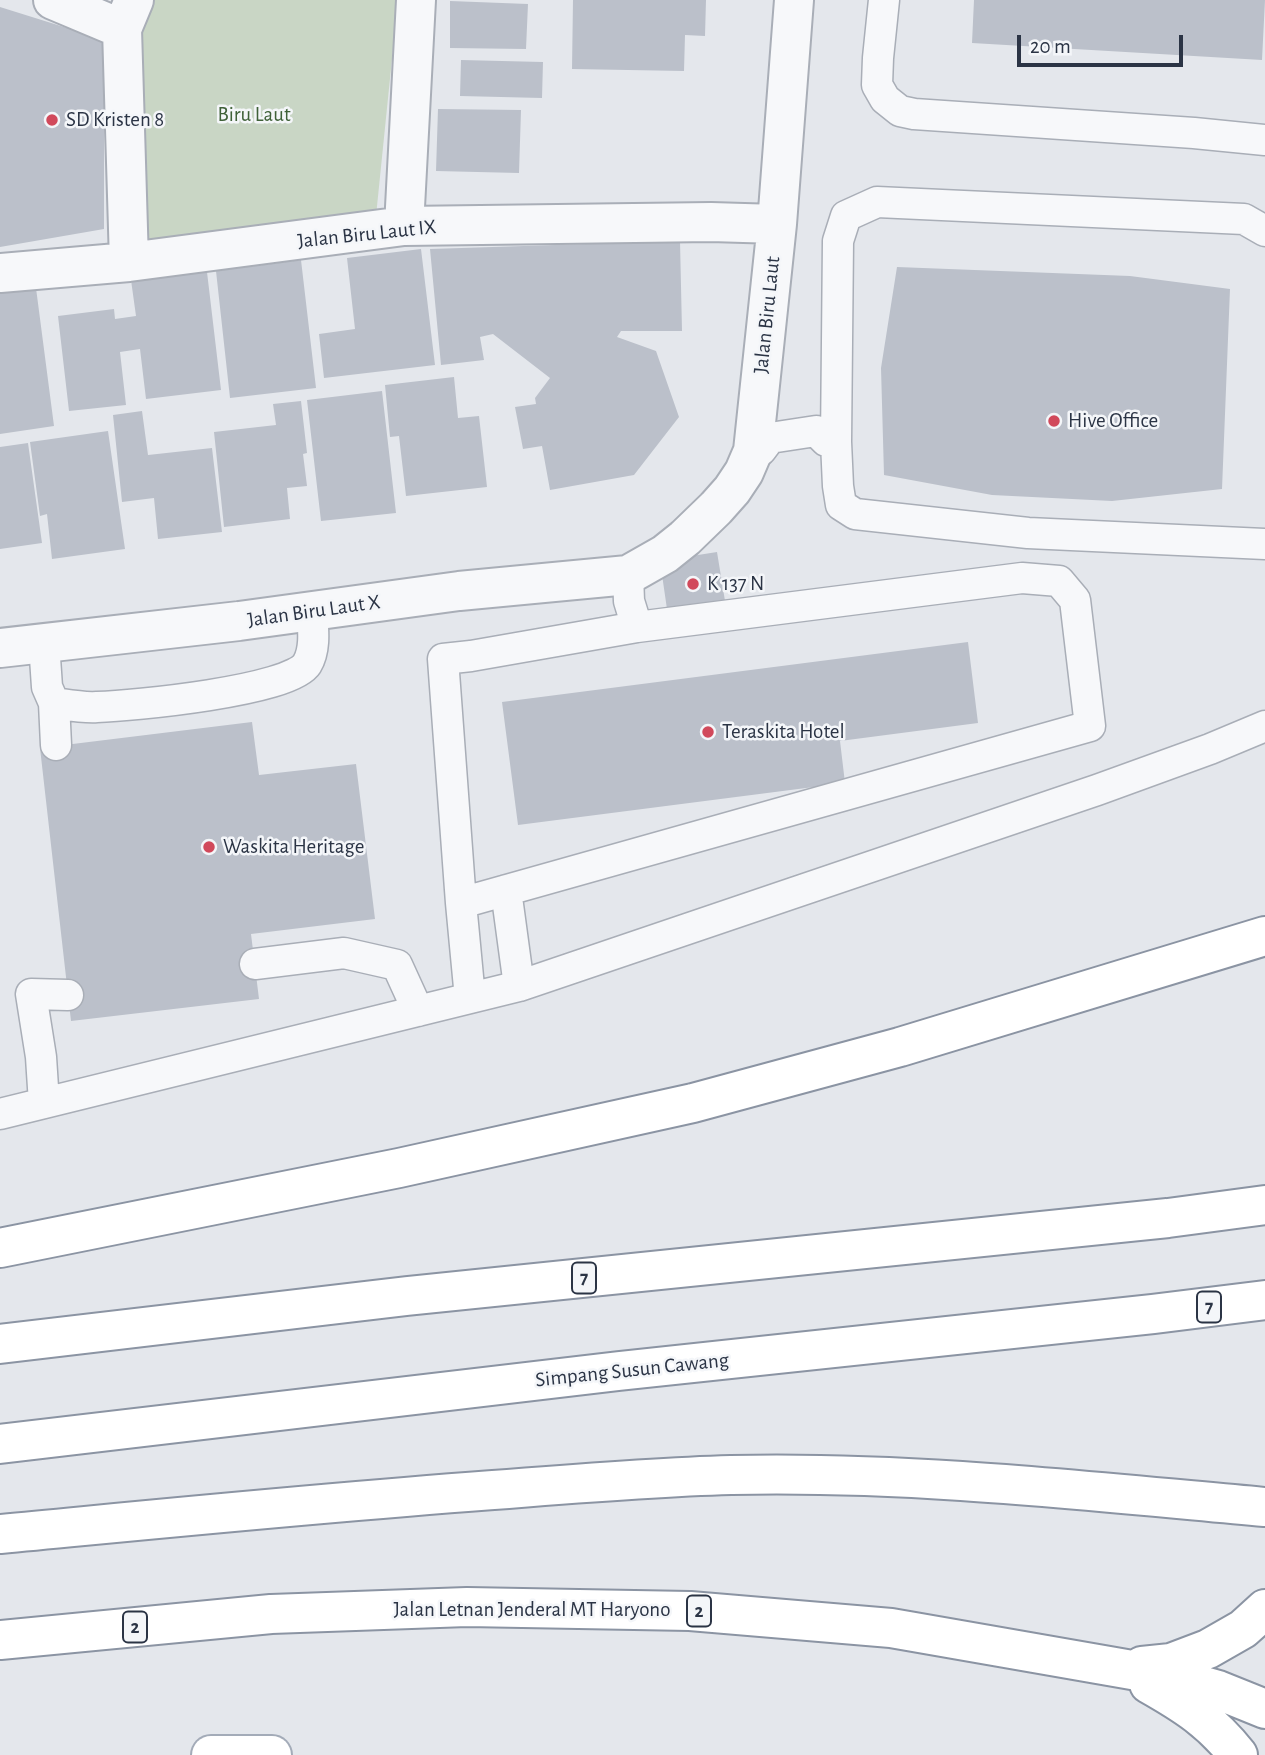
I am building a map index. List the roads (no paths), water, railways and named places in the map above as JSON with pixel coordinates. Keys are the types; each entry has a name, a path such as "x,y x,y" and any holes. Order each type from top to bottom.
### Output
{"main road":[{"path":"0,1248 399,1168 693,1103 900,1047 1263,937"},
{"name":"7","path":"0,1345 407,1296 1168,1218 1265,1205"},
{"name":"Simpang Susun Cawang","path":"0,1444 619,1371 1265,1300"},
{"path":"0,1535 393,1497 730,1475 881,1476 1093,1491 1265,1507"},
{"name":"Jalan Letnan Jenderal MT Haryono","path":"0,1640 271,1614 467,1606 690,1611 891,1628 1188,1681 1265,1709"},
{"path":"1123,1668 1171,1662 1208,1649 1243,1629 1265,1609"},
{"path":"1123,1668 1204,1718 1238,1755"},
{"path":"211,1755 272,1755"}],"street":[{"path":"54,0 128,14 129,262"},
{"path":"404,226 416,0"},
{"name":"Jalan Biru Laut","path":"628,575 665,554 685,538 732,490 757,451 794,0"},
{"name":"Jalan Biru Laut IX","path":"0,274 129,262 404,226 711,222 777,224"},
{"name":"Jalan Biru Laut X","path":"0,648 459,591 628,575"}],"lane":[{"path":"884,0 877,85 885,99 900,111 1265,140"},
{"path":"1265,231 1244,219 877,202 846,216 838,241 831,441 841,505 855,514 1028,533 1265,544"},
{"path":"757,451 770,438 816,431 831,441"},
{"path":"628,575 629,601 637,627"},
{"path":"461,903 1090,726 1075,600 1059,581 1021,578 637,627 443,659 461,903 470,998"},
{"path":"54,703 96,707 209,696 295,675 307,665 314,641 312,611"},
{"path":"44,643 47,687 54,703 56,745"},
{"path":"0,1114 519,986 1110,786 1265,726"},
{"path":"506,890 519,986"},
{"path":"255,964 344,953 397,965 418,1011"},
{"path":"44,1103 41,1057 31,994 68,995"}],"place":[{"name":"SD Kristen 8","path":"52,120"},
{"name":"Hive Office","path":"1054,421"},
{"name":"K 137 N","path":"693,584"},
{"name":"Teraskita Hotel","path":"708,732"},
{"name":"Waskita Heritage","path":"209,847"}],"park label":[{"name":"Biru Laut","path":"254,115"}]}
